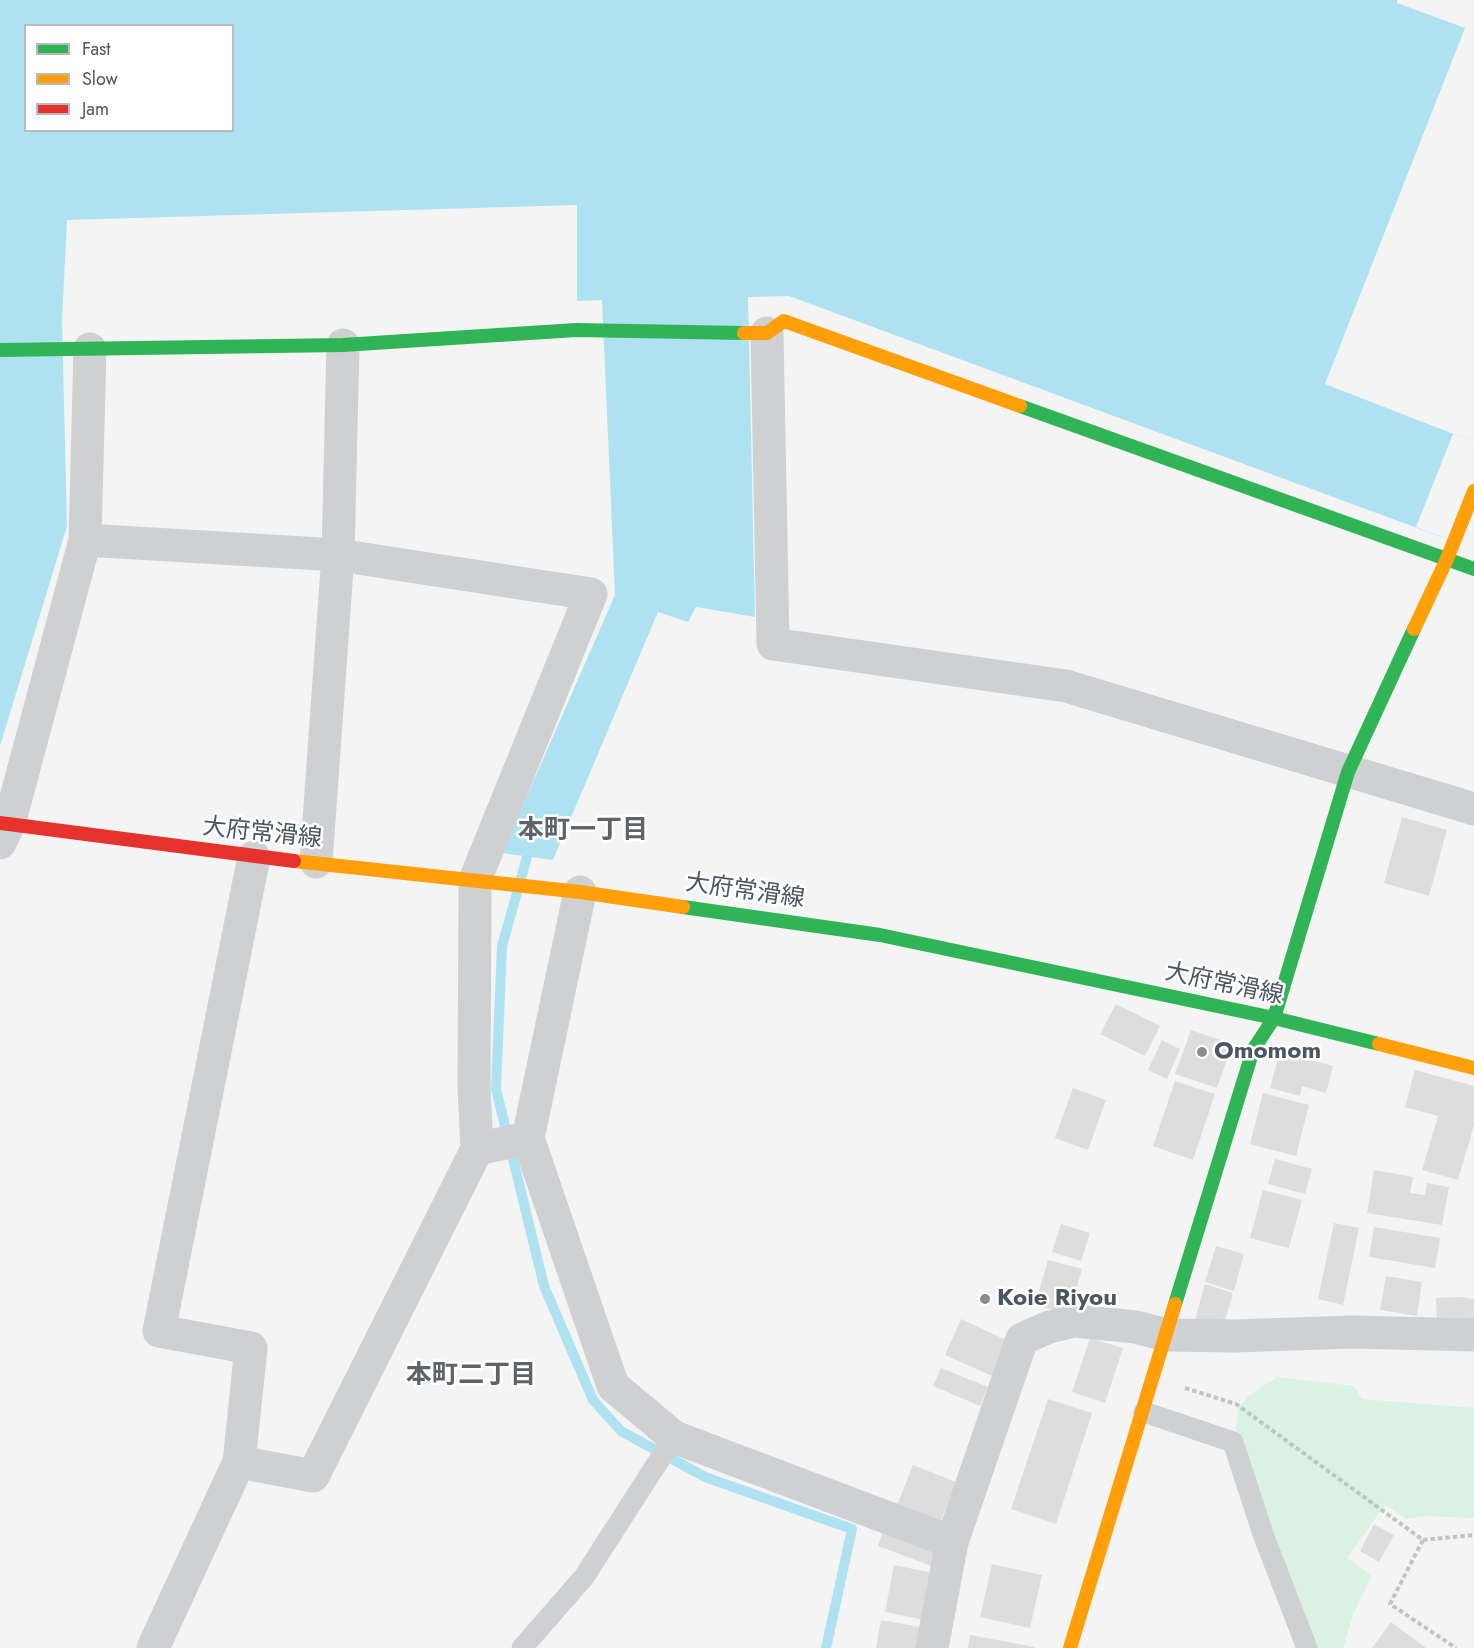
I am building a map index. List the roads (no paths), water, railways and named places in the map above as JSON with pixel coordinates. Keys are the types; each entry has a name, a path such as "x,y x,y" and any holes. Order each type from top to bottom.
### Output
{"street":[{"path":"0,350 343,345 576,330 766,333 784,321 1449,554 1474,569"},
{"path":"766,333 773,644 1066,686 1474,809"},
{"path":"316,862 338,555 343,345"},
{"path":"3,830 85,540 90,349"},
{"path":"1070,1648 1253,1050 1274,1018 1348,772 1449,554 1474,491"},
{"path":"85,540 338,555 591,594 486,881 474,1087 482,1148 313,1476 239,1462"},
{"name":"大府常滑線","path":"3,830 580,892 880,934 1274,1018 1474,1068"},
{"path":"153,1648 239,1462 250,1348 159,1331 254,857"},
{"path":"580,892 527,1138 613,1386 674,1438 952,1542"},
{"path":"482,1148 527,1138"},
{"path":"932,1648 952,1542 1022,1339 1049,1327 1075,1321 1136,1327 1166,1335 1234,1336 1352,1332 1474,1335"}],"lane":[{"path":"1144,1412 1233,1442 1264,1537 1307,1648"},
{"path":"522,1648 584,1577 674,1438"}],"water":[{"path":"0,0 1397,0 1397,3 1465,28 1325,384 1474,442 1474,549 789,296 748,297 755,617 696,607 688,622 658,612 553,860 502,853 615,595 602,300 577,301 577,205 67,220 62,319 67,526 0,746"}],"waterway":[{"path":"527,857 502,946 496,1089 544,1286 593,1400 621,1431 705,1477 852,1529 826,1648"}],"place":[{"name":"Omomom","path":"1202,1052"},
{"name":"Koie Riyou","path":"985,1299"}],"district":[{"name":"本町一丁目","path":"583,832"},
{"name":"本町二丁目","path":"471,1377"}]}
